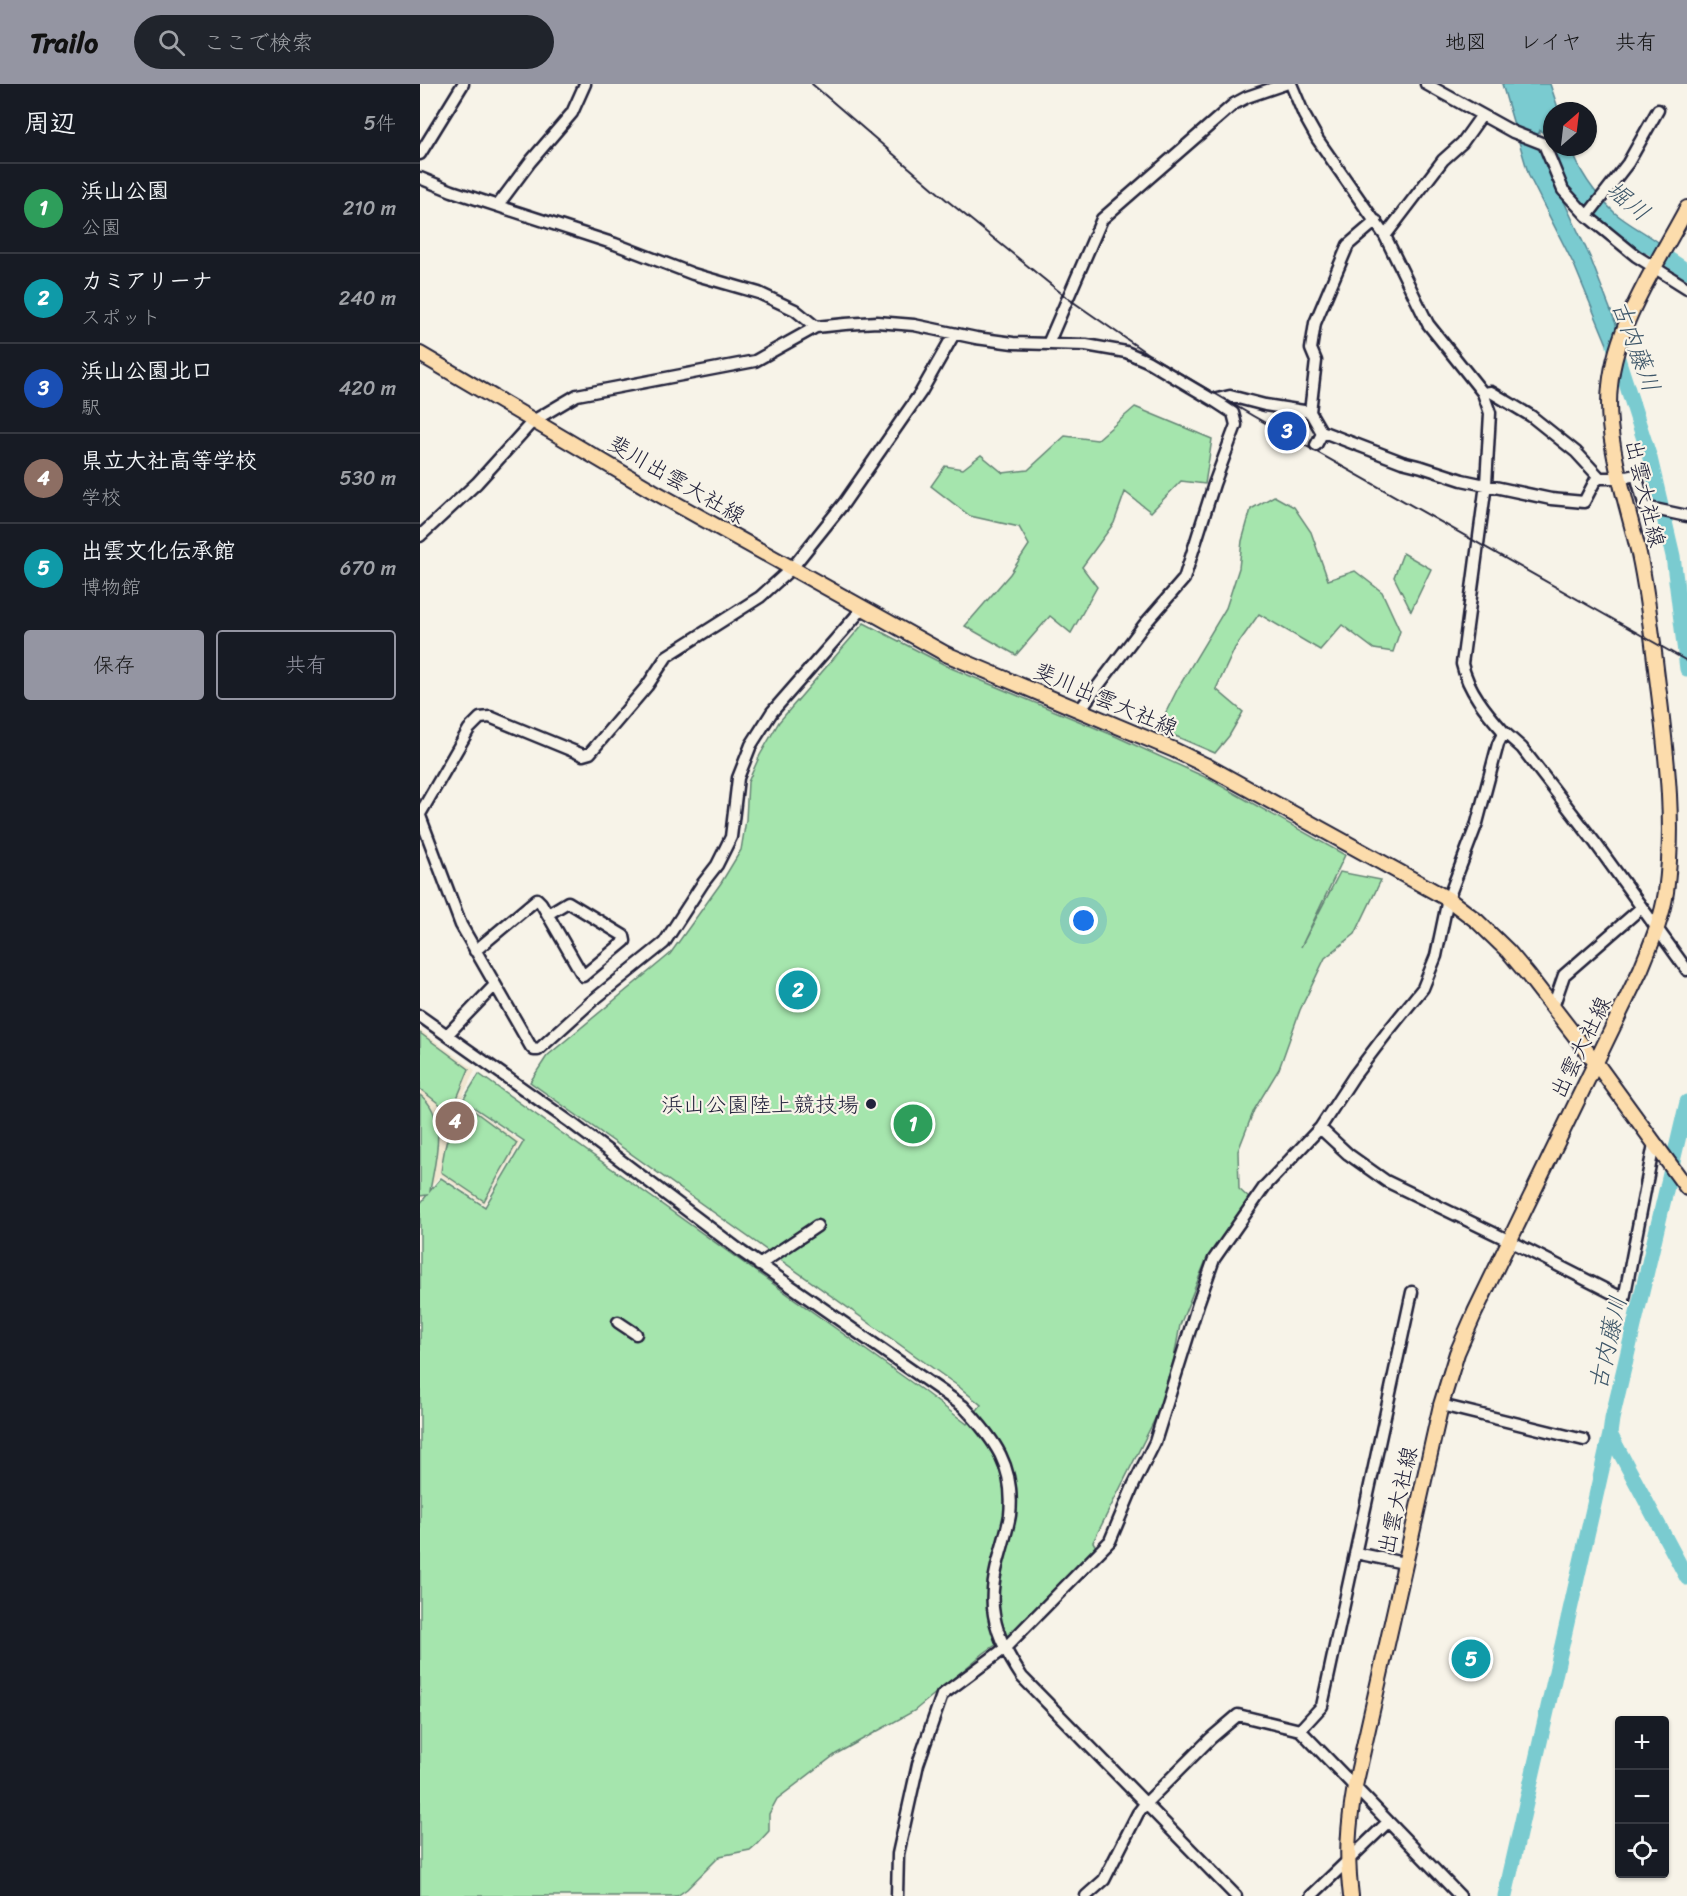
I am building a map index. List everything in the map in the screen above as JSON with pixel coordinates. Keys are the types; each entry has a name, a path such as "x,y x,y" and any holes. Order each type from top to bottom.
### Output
{"main road":[{"name":"出雲大社線","path":"1351,1896 1347,1861 1349,1821 1355,1786 1441,1405 1461,1343 1474,1312 1641,969 1657,928 1666,893 1671,835 1670,783 1647,594 1613,449 1609,412 1614,360 1623,330 1687,208"},
{"name":"斐川出雲大社線","path":"420,354 653,491 946,654 1172,749 1215,770 1448,899 1508,951 1596,1063 1683,1183"}],"street":[{"path":"420,154 463,84"},
{"path":"498,205 530,162 572,113 585,84"},
{"path":"1048,344 1102,219 1234,104 1285,84"},
{"path":"1291,84 1318,140 1376,221 1428,324 1470,380 1483,393 1490,413 1486,484 1462,664 1466,680 1489,716 1522,748 1596,844 1687,970"},
{"path":"1426,84 1513,132 1544,144 1563,190 1636,256 1656,266 1687,288"},
{"path":"1589,214 1628,163 1658,110"},
{"path":"1385,237 1443,160 1462,144 1482,116"},
{"path":"420,177 452,191 615,244 693,274 759,293 795,310 816,327"},
{"path":"1376,221 1348,245 1315,323 1311,349 1316,361 1310,412 1320,431 1402,462 1462,480 1551,499 1584,502 1595,481 1600,478 1636,475 1645,507 1684,515"},
{"path":"420,536 477,483 533,421 576,395 755,361 816,327 877,322 914,325 1012,343 1086,345 1126,352 1147,361 1214,400 1233,413 1236,425 1214,484 1184,579 1144,625 1079,711"},
{"path":"863,608 772,712 756,735 738,778 731,837 717,865 664,943 591,1002 538,1050 534,1050 461,925 420,815 469,729 480,718 490,717 584,755 590,753 647,686 667,657 760,597 792,568 844,503 921,392 954,334"},
{"path":"1483,393 1491,393 1531,416 1576,452 1600,478"},
{"path":"1214,400 1230,396 1265,405 1310,412"},
{"path":"1316,446 1323,432"},
{"path":"897,1896 898,1854 916,1774 942,1695 1004,1649 1110,1541 1155,1442 1214,1259 1265,1185 1320,1128 1382,1039 1423,988 1436,956 1448,899 1477,823 1498,744 1504,732"},
{"path":"476,951 537,899 548,914 582,976 626,941 624,936 568,902 548,914"},
{"path":"1553,1007 1564,975 1641,908"},
{"path":"447,1035 495,985"},
{"path":"420,1016 570,1122 759,1264 963,1406 984,1428 1002,1455 1010,1491 1010,1517 992,1593 994,1615 1004,1649 1022,1677 1236,1896"},
{"path":"1320,1128 1348,1154 1386,1181 1624,1299 1656,1146"},
{"path":"759,1264 817,1226"},
{"path":"1300,1730 1322,1707 1412,1292"},
{"path":"618,1322 636,1334"},
{"path":"1441,1405 1584,1440"},
{"path":"1356,1553 1404,1563"},
{"path":"1086,1896 1104,1880 1138,1813 1145,1804 1210,1738 1238,1715 1300,1730 1460,1896"},
{"path":"1311,1896 1388,1822"}],"shaded area":[{"path":"420,1030 475,1070 461,1100 521,1142 484,1204 440,1175 420,1201"}],"green space":[{"path":"1135,407 1212,439 1205,484 1181,481 1151,512 1125,492 1114,523 1082,567 1097,587 1071,633 1050,616 1016,655 965,626 1010,574 1029,545 1019,527 970,516 931,486 945,466 963,469 981,455 1003,473 1028,470 1065,436 1097,440"},
{"path":"1274,496 1294,507 1311,532 1328,580 1355,571 1382,592 1400,631 1393,652 1374,649 1342,625 1320,650 1259,614 1235,648 1216,689 1243,712 1229,736 1215,753 1173,735 1160,724 1178,688 1226,608 1239,568 1242,541 1251,509"},
{"path":"1403,553 1431,569 1411,611 1394,577"},
{"path":"864,623 951,668 1115,736 1207,778 1345,855 1301,947 1340,872 1381,880 1355,934 1325,958 1300,1010 1279,1069 1254,1110 1238,1151 1239,1189 1250,1199 1206,1260 1180,1325 1171,1375 1168,1377 1166,1397 1093,1542 1096,1547 1010,1635 984,1653 914,1711 836,1754 777,1799 769,1814 769,1831 757,1844 750,1850 720,1856 677,1896 420,1896 420,1204 427,1195 420,1196 420,1095 429,1104 437,1127 437,1153 430,1191 441,1178 485,1207 524,1141 463,1100 479,1074 967,1424 981,1405 958,1386 530,1082 547,1056 670,954 721,883 741,850 746,820 748,782 779,722"},
{"path":"420,1033 469,1069 451,1113 420,1089"},
{"path":"470,1108 517,1143 484,1201 441,1172 452,1127"}],"water":[{"path":"1502,84 1550,84 1556,102 1543,102 1543,133 1540,130 1537,138 1543,156 1590,257 1619,332 1611,354 1575,267 1529,176"},
{"path":"1554,156 1574,156 1583,174 1608,206 1625,221 1658,242 1653,251 1644,253 1596,217 1568,187"}],"waterway":[{"name":"堀川","path":"1637,238 1687,271"},
{"name":"古内藤川","path":"1614,346 1650,458 1673,556 1687,669"},
{"path":"1505,1896 1612,1419 1687,1102"},
{"name":"古内藤川","path":"1610,1434 1687,1578"}],"railway":[{"path":"812,84 949,202 1066,297 1148,354 1253,416 1687,661"}],"place":[{"name":"浜山公園北口","path":"1287,431"},
{"name":"カミアリーナ","path":"798,990"},
{"name":"浜山公園陸上競技場","path":"871,1104"},
{"name":"県立大社高等学校","path":"455,1121"},
{"name":"浜山公園","path":"913,1124"},
{"name":"出雲文化伝承館","path":"1471,1659"}]}
